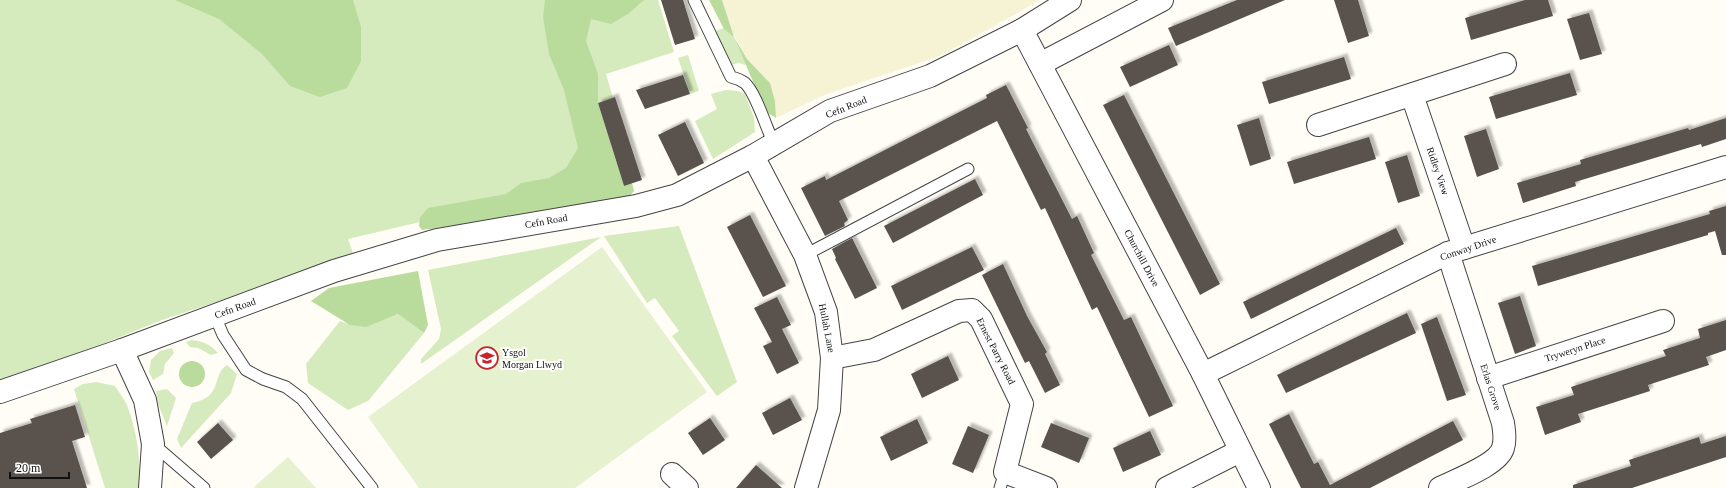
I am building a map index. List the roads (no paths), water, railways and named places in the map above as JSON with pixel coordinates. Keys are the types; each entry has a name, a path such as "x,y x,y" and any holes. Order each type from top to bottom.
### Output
{"street":[{"name":"Cefn Road","path":"0,392 122,350 334,271 437,240 636,206 677,195 753,156 830,111 930,76 1022,30 1070,0"},
{"path":"1040,64 1162,0"},
{"name":"Churchill Drive","path":"1022,30 1203,374 1259,488"},
{"path":"1318,125 1505,64"},
{"name":"Ridley View","path":"1412,95 1456,250"},
{"name":"Hullah Lane","path":"753,156 805,255 826,312 832,358 829,410 806,488"},
{"name":"Conway Drive","path":"1203,374 1456,250 1726,167"},
{"name":"Erlas Grove","path":"1440,488 1496,460 1503,449 1505,438 1503,423 1488,378 1456,250"},
{"name":"Ernest Parry Road","path":"832,358 874,350 959,311 972,310 981,319 1022,404 1003,480 1046,488"},
{"name":"Tryweryn Place","path":"1488,378 1663,321"},
{"path":"122,350 145,400 153,444 150,488"},
{"path":"1167,488 1240,451"}],"lane":[{"path":"694,0 731,77 737,78 746,83 752,93 774,144"},
{"path":"805,255 968,169"},
{"path":"214,316 222,335 246,370 262,379 286,387 302,399 372,488"},
{"path":"153,444 204,488"}],"place":[{"name":"Ysgol Morgan Llwyd","path":"487,358"}]}
